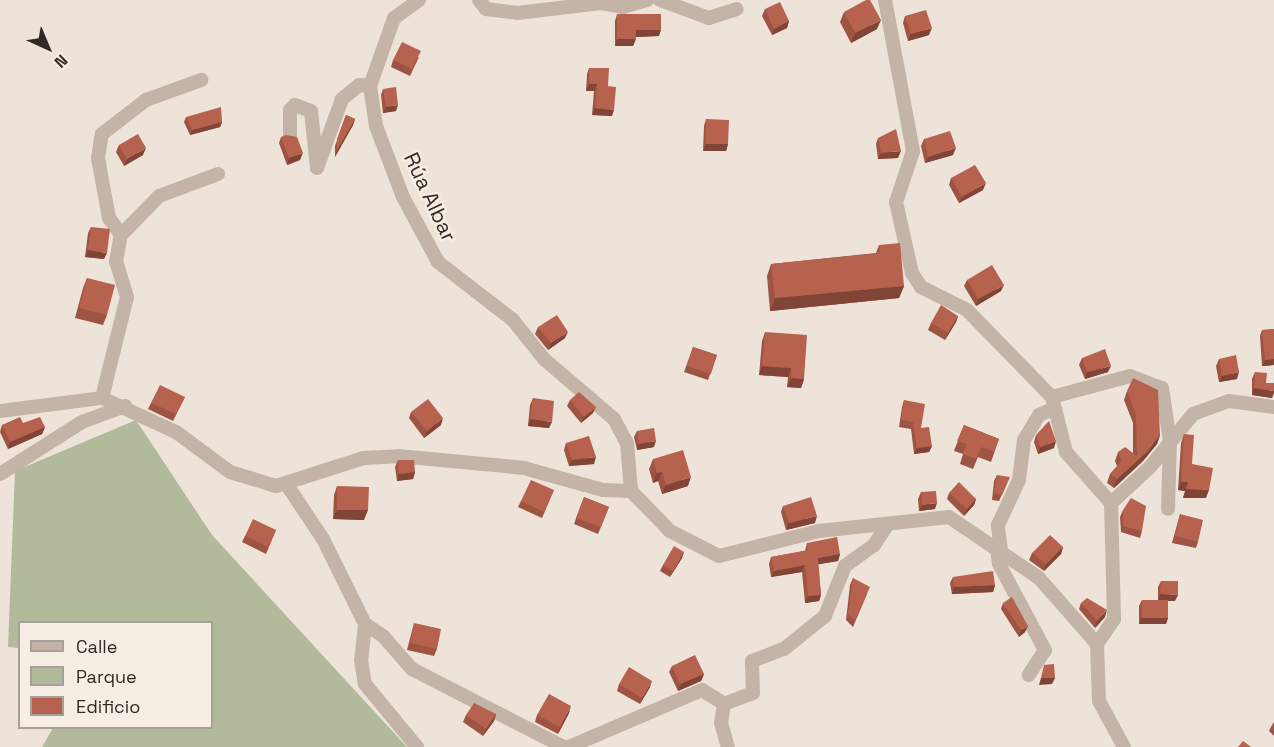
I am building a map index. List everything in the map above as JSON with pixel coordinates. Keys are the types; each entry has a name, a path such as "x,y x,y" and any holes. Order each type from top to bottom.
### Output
{"street":[{"path":"290,136 290,111 295,105 311,111 317,168 342,99 359,85 370,86 394,18 403,0"},
{"path":"394,18 419,0"},
{"path":"479,0 486,9 517,13 601,3 622,7 646,0"},
{"path":"660,0 709,18 737,9"},
{"path":"885,0 913,151 896,202 899,233 921,287 950,297 967,310 1053,402 1066,452 1111,503 1114,619 1097,644 1099,702 1124,747"},
{"path":"121,236 109,218 102,187 98,158 102,134 146,100 201,80"},
{"name":"Rúa Albar","path":"370,86 380,136 438,262 513,320 544,359 614,419 627,443 631,491"},
{"path":"102,398 127,297 116,262 121,236 159,196 218,174"},
{"path":"1029,675 1045,650 999,564 998,525 1019,480 1024,440 1039,415 1053,402 1130,376 1149,380 1162,388 1170,441 1168,509"},
{"path":"0,411 102,398 125,406 176,432 230,472 251,482 287,485 345,462 398,456 524,468 603,490 631,491 670,531 719,556 819,531 887,526 949,517 1039,578 1097,644"},
{"path":"1111,503 1193,414 1212,403 1274,407"},
{"path":"0,474 82,422 125,406"},
{"path":"287,485 323,539 365,624 383,636 412,669 564,747"},
{"path":"724,704 753,693 752,661 784,649 825,616 845,566 874,545 887,526"},
{"path":"365,624 361,660 365,684 417,747"},
{"path":"569,747 702,690 724,704"},
{"path":"724,704 721,723 728,747"}],"green space":[{"path":"136,420 212,535 407,747 42,747 52,729 213,729 213,621 18,621 18,648 8,647 15,471"}],"building":[{"path":"870,0 881,20 855,33 844,12"},
{"path":"780,2 789,21 774,29 765,9"},
{"path":"926,10 932,28 911,34 905,16"},
{"path":"617,14 661,14 661,30 636,30 636,39 617,39"},
{"path":"402,42 421,51 412,69 393,60"},
{"path":"589,68 609,68 608,86 616,87 614,110 595,108 597,84 589,84"},
{"path":"396,87 398,105 386,107 383,89"},
{"path":"221,107 222,122 192,130 186,117"},
{"path":"346,115 355,119 337,150 337,139"},
{"path":"706,119 729,120 728,144 706,144"},
{"path":"896,129 901,151 881,153 878,138"},
{"path":"950,131 956,148 928,157 924,139"},
{"path":"138,134 146,148 127,159 119,145"},
{"path":"286,135 297,137 303,153 289,158 281,137"},
{"path":"975,165 986,183 962,197 951,178"},
{"path":"91,227 110,229 107,253 88,250"},
{"path":"900,243 904,286 775,298 771,264 880,253 879,245"},
{"path":"992,265 1004,285 978,299 967,280"},
{"path":"87,278 115,285 107,315 79,308"},
{"path":"941,305 958,316 948,333 931,323"},
{"path":"557,315 568,332 551,343 538,327"},
{"path":"1274,329 1274,359 1265,360 1262,330"},
{"path":"765,332 807,335 804,379 791,378 791,368 762,366"},
{"path":"693,347 717,355 711,374 687,366"},
{"path":"1105,349 1111,366 1087,372 1082,358"},
{"path":"1236,355 1239,372 1222,376 1219,359"},
{"path":"1255,372 1267,373 1266,383 1274,383 1274,391 1254,388"},
{"path":"1133,378 1158,390 1160,435 1147,452 1117,479 1110,474 1122,461 1118,452 1125,447 1137,456 1136,415 1127,391"},
{"path":"160,385 185,397 176,414 151,403"},
{"path":"579,392 596,407 584,417 570,400"},
{"path":"533,398 554,401 552,422 530,419"},
{"path":"428,399 443,418 427,431 411,412"},
{"path":"904,400 925,404 921,428 929,427 932,446 917,448 913,422 901,420"},
{"path":"20,417 23,423 40,417 45,427 10,442 2,425"},
{"path":"1049,421 1056,441 1040,447 1036,435"},
{"path":"964,425 999,439 994,452 981,447 976,459 963,454 967,444 957,441"},
{"path":"654,428 656,441 639,444 637,431"},
{"path":"1184,434 1194,435 1192,464 1213,468 1209,490 1186,489 1188,482 1181,482"},
{"path":"589,436 596,457 572,460 566,443"},
{"path":"683,450 691,477 666,485 662,472 657,473 653,459"},
{"path":"398,460 414,460 415,472 399,474"},
{"path":"997,475 1010,477 1002,495 994,493"},
{"path":"531,480 554,490 544,512 521,501"},
{"path":"959,482 976,499 967,509 949,493"},
{"path":"337,486 369,487 368,510 337,510"},
{"path":"936,491 937,503 922,505 921,492"},
{"path":"584,497 609,507 601,527 576,518"},
{"path":"811,497 817,516 789,523 783,506"},
{"path":"1131,498 1146,506 1142,531 1123,526 1123,510"},
{"path":"1180,514 1203,520 1198,542 1175,536"},
{"path":"253,519 276,530 268,547 245,536"},
{"path":"1050,535 1063,547 1046,564 1032,553"},
{"path":"837,537 840,554 818,558 821,595 808,596 805,565 774,571 771,557 808,550 807,543"},
{"path":"674,546 684,552 673,571 663,565"},
{"path":"993,571 995,585 954,587 953,577"},
{"path":"853,578 870,587 855,620 848,614"},
{"path":"1161,581 1178,581 1178,595 1160,594"},
{"path":"1012,597 1028,626 1021,630 1003,603"},
{"path":"1087,598 1107,610 1097,621 1081,603"},
{"path":"1142,600 1168,600 1168,618 1142,618"},
{"path":"414,623 441,629 437,649 410,643"},
{"path":"695,655 704,674 680,684 672,666"},
{"path":"1054,664 1055,678 1041,678 1044,665"},
{"path":"629,667 652,681 642,698 619,684"},
{"path":"549,694 571,706 560,727 537,715"},
{"path":"474,703 496,714 486,729 466,715"},
{"path":"1243,741 1251,747 1238,747"}]}
